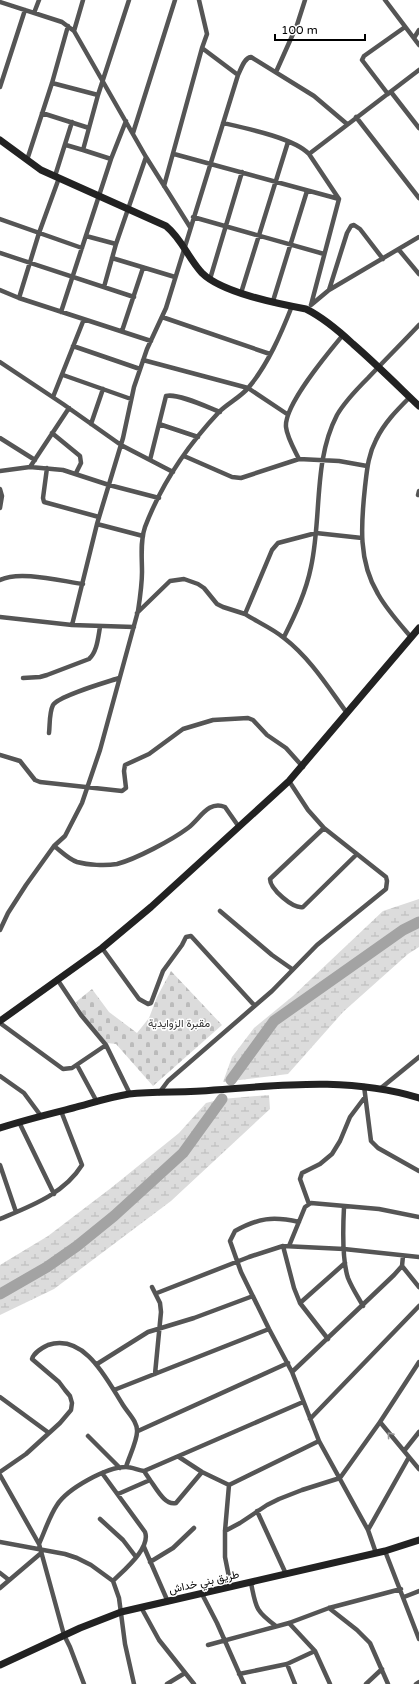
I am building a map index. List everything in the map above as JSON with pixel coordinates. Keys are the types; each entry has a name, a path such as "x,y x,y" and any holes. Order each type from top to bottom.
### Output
{"street":[{"path":"34,13 39,0"},
{"path":"74,31 83,0"},
{"path":"83,150 98,95 129,0"},
{"path":"133,133 175,0"},
{"path":"164,186 207,34 199,0"},
{"path":"276,72 297,25 305,0"},
{"path":"385,0 419,46"},
{"path":"0,2 62,22 74,31 146,157 190,227"},
{"path":"0,87 25,10"},
{"path":"27,160 52,83 68,26"},
{"path":"405,27 364,56 362,60 419,128"},
{"path":"414,38 419,30"},
{"path":"202,48 238,75"},
{"path":"72,625 97,524 121,445 131,399 140,369 162,317 176,277 210,163 238,75 244,63 250,57 276,72 324,103 347,124"},
{"path":"309,154 419,70"},
{"path":"52,83 98,95"},
{"path":"42,113 89,128"},
{"path":"356,117 419,198"},
{"path":"61,312 99,196 126,121"},
{"path":"19,298 57,177 72,122"},
{"path":"223,123 288,142 303,149 309,154 340,199"},
{"path":"0,140 41,170 166,226 174,232 197,266 210,279 220,285 241,293 292,306 309,307 379,366 419,406"},
{"path":"241,293 288,142"},
{"path":"66,145 112,159"},
{"path":"174,154 275,180 340,199"},
{"path":"104,287 116,244 146,157"},
{"path":"210,279 242,172"},
{"path":"273,301 292,245 308,190"},
{"path":"309,307 340,199"},
{"path":"193,217 324,254"},
{"path":"0,219 82,248"},
{"path":"329,290 347,233 351,226 354,225 360,229 383,259"},
{"path":"86,236 116,244"},
{"path":"309,307 329,290 419,237"},
{"path":"399,250 419,274"},
{"path":"0,253 134,297"},
{"path":"112,258 176,277"},
{"path":"122,332 143,268"},
{"path":"0,290 19,298 151,341"},
{"path":"0,930 8,913 26,885 54,846 65,836 89,788 137,614 142,582 143,536 145,528 159,498 173,472 198,437 220,412 248,388 280,337 292,306"},
{"path":"162,317 270,354"},
{"path":"53,397 84,319"},
{"path":"284,637 309,577 316,533 323,460 329,435 338,414 355,392 419,326"},
{"path":"298,458 286,429 288,414 314,370 343,335"},
{"path":"73,346 140,369"},
{"path":"143,360 248,388 288,414"},
{"path":"0,362 121,445 173,472"},
{"path":"63,375 131,399"},
{"path":"91,424 103,389"},
{"path":"150,460 165,397 167,395 184,399 220,412"},
{"path":"410,397 380,431 372,448 367,466 362,504 362,538 366,565 378,594 390,612 411,637"},
{"path":"30,467 69,408"},
{"path":"159,424 198,437"},
{"path":"52,433 80,456 81,463 76,473"},
{"path":"0,438 35,460"},
{"path":"184,456 225,475 241,478 298,458 367,466"},
{"path":"0,471 30,467 63,470 109,485 159,498"},
{"path":"47,468 43,498 44,502 99,517"},
{"path":"0,489 2,496 0,508"},
{"path":"97,524 143,536"},
{"path":"244,614 274,547 278,543 316,533 362,538"},
{"path":"0,580 8,576 20,575 83,584"},
{"path":"137,614 170,581 184,579 191,580 204,588 217,604 244,614 284,637 309,663 348,713"},
{"path":"0,617 72,625 134,627"},
{"path":"23,678 40,678 47,676 89,659 95,650 100,627"},
{"path":"106,1045 68,1070 59,1066 0,1022 57,979 102,948 151,907 289,781 303,767 419,628"},
{"path":"49,733 52,707 54,703 67,696 119,678"},
{"path":"0,755 20,761 35,780 89,788 124,791 126,788 124,771 125,765 149,754 180,730 213,720 235,718 253,720 267,735 286,748 303,767"},
{"path":"159,1092 168,1081 272,991 337,928 386,889 386,877 324,828 308,810 289,781"},
{"path":"54,846 76,862 109,865 116,864 139,855 180,833 190,826 210,807 216,804 225,807 239,827"},
{"path":"324,828 270,879 272,886 293,906 303,907 357,854"},
{"path":"220,911 292,970"},
{"path":"102,948 139,998 148,1004 151,1003 163,971 186,937 191,936 254,1005"},
{"path":"57,979 84,1018 106,1045 130,1094"},
{"path":"381,1088 419,1057"},
{"path":"77,1065 97,1102"},
{"path":"0,1076 24,1092 41,1116"},
{"path":"0,1128 41,1116 130,1094 214,1090 298,1083 381,1088 419,1098"},
{"path":"364,1086 371,1141 378,1148 419,1170"},
{"path":"309,1204 302,1186 301,1175 320,1164 332,1154 350,1117 365,1097"},
{"path":"0,1219 54,1194 69,1183 82,1165 61,1111"},
{"path":"19,1122 54,1194"},
{"path":"0,1165 16,1212"},
{"path":"289,1246 305,1207 309,1204 329,1204 379,1210 419,1217"},
{"path":"344,1207 344,1249 346,1270 351,1285 363,1306"},
{"path":"298,1222 274,1218 263,1219 235,1231 230,1241 237,1262 253,1296 288,1363 319,1440 368,1530 376,1553"},
{"path":"283,1246 294,1288 300,1303 328,1339"},
{"path":"157,1294 237,1262 283,1246 344,1249 403,1256 419,1256"},
{"path":"292,1372 363,1306 402,1266 403,1256"},
{"path":"300,1303 345,1263"},
{"path":"402,1266 419,1287"},
{"path":"152,1287 157,1294 161,1312 155,1374"},
{"path":"97,1364 137,1338 160,1328 194,1318 253,1296"},
{"path":"310,1419 419,1306"},
{"path":"114,1390 269,1329"},
{"path":"0,1472 16,1462 67,1416 71,1410 72,1403 70,1396 59,1382 33,1361 33,1356 45,1347 61,1343 88,1355 97,1364 133,1420 138,1431 126,1467"},
{"path":"225,1531 267,1505 292,1493 340,1478 380,1422 419,1362"},
{"path":"138,1431 288,1363"},
{"path":"0,1397 49,1433"},
{"path":"39,1544 54,1509 61,1499 102,1473 126,1467 144,1471 303,1402"},
{"path":"380,1422 419,1469"},
{"path":"404,1451 419,1432"},
{"path":"88,1436 120,1468"},
{"path":"229,1485 319,1440"},
{"path":"179,1457 202,1472 229,1485"},
{"path":"368,1530 409,1457"},
{"path":"144,1471 169,1503 174,1504 202,1472"},
{"path":"102,1473 145,1532 147,1539 144,1547 136,1557 113,1581"},
{"path":"0,1475 39,1544 64,1635 70,1647 82,1683"},
{"path":"118,1494 150,1480"},
{"path":"229,1485 225,1531 225,1557 231,1587"},
{"path":"257,1511 286,1574"},
{"path":"100,1519 122,1540 136,1557"},
{"path":"150,1562 173,1548 194,1528"},
{"name":"طريق بني خداش","path":"0,1665 64,1635 121,1612 142,1609 385,1551 419,1540"},
{"path":"0,1542 40,1552 77,1558 91,1565 113,1581 119,1598 125,1644 134,1684"},
{"path":"144,1547 168,1602"},
{"path":"385,1551 401,1589 419,1639"},
{"path":"0,1588 40,1552"},
{"path":"0,1573 9,1580"},
{"path":"251,1583 256,1606 259,1612 276,1626"},
{"path":"208,1645 289,1623 329,1608 401,1589"},
{"path":"404,1597 419,1591"},
{"path":"202,1594 225,1640 244,1684"},
{"path":"329,1608 357,1630 370,1643 388,1684"},
{"path":"142,1609 159,1640 194,1684"},
{"path":"289,1623 315,1651 330,1684"},
{"path":"239,1674 287,1664 315,1651"},
{"path":"287,1664 295,1684"},
{"path":"366,1684 382,1669"},
{"path":"167,1684 186,1674"}],"green space":[{"path":"419,899 419,947 408,954 343,1012 288,1074 223,1082 232,1057 254,1028 293,996 383,911"},
{"name":"مقبرة الزوايدية","path":"171,971 222,1025 153,1086 116,1044 107,1043 87,1021 76,1002 92,989 109,1012 137,1033 149,1018 157,997"},
{"path":"269,1095 270,1109 171,1201 54,1289 0,1315 0,1265 48,1236 111,1188 179,1133 206,1103 222,1099"}],"waterway":[{"path":"231,1080 274,1021 403,930 419,922"},
{"path":"0,1294 47,1267 77,1246 114,1216 183,1153 222,1099"}]}
